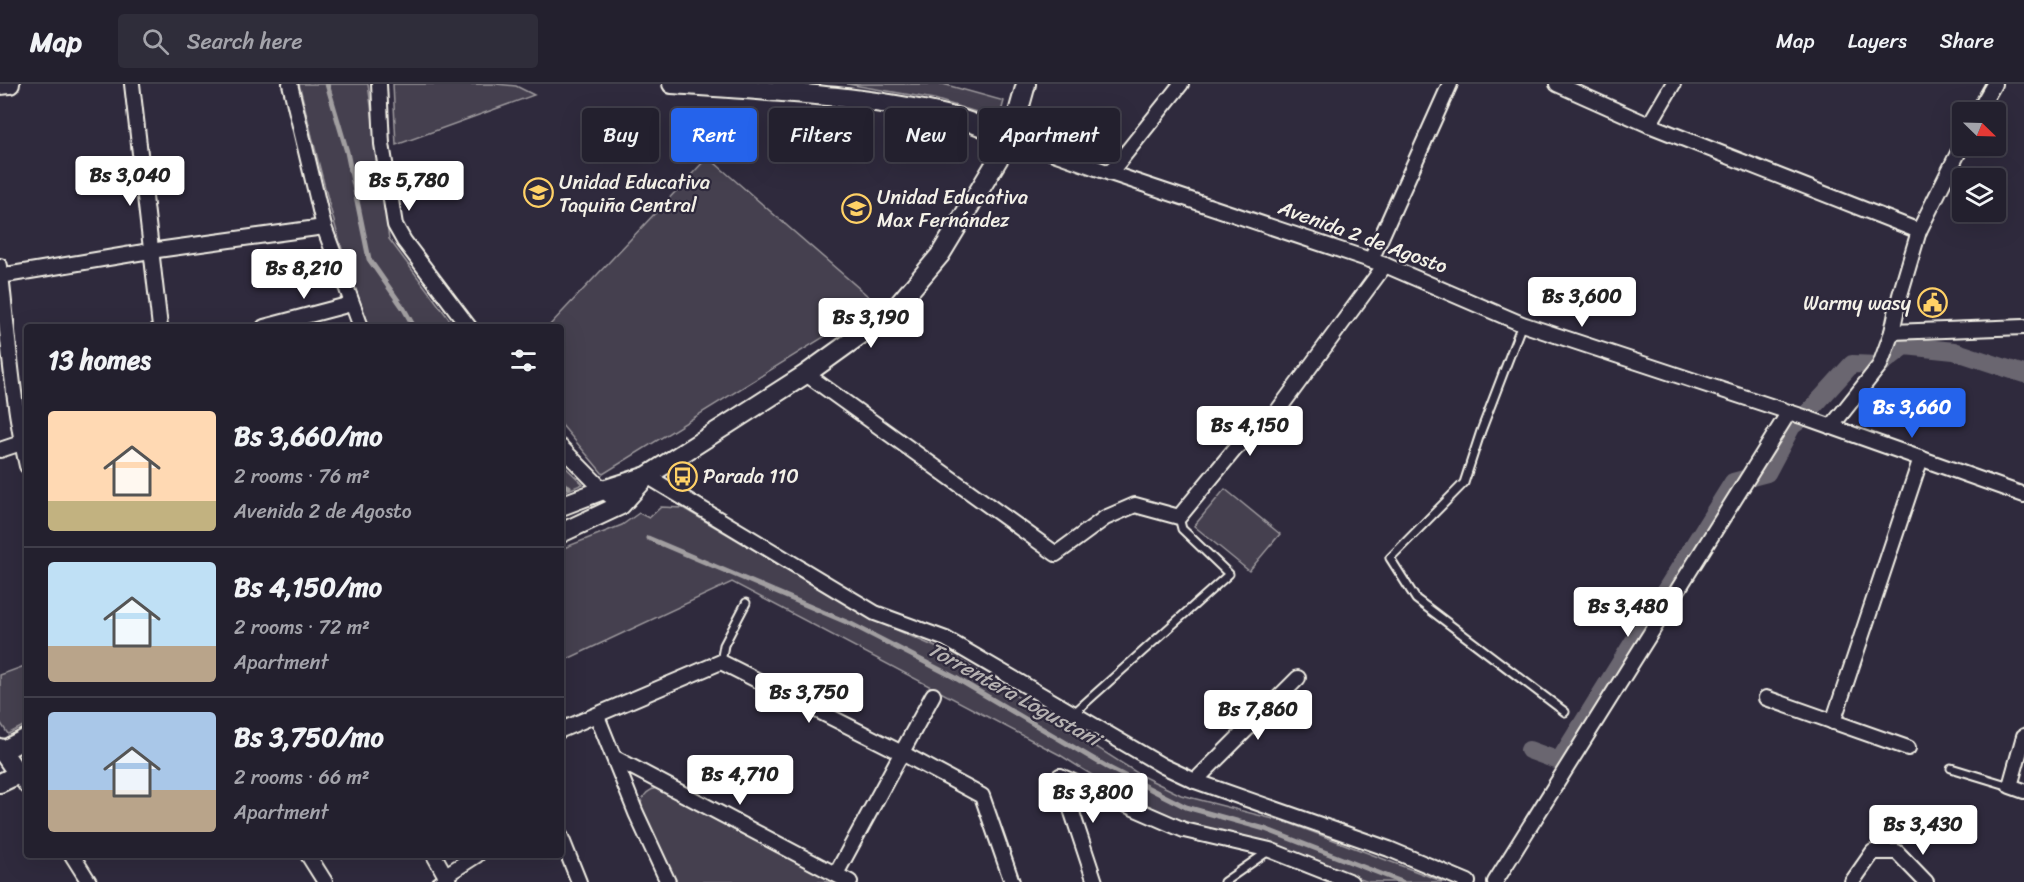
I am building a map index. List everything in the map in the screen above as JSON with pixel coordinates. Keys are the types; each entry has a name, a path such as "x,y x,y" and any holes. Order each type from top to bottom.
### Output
{"main road":[{"path":"0,86 10,84"},
{"name":"Avenida 2 de Agosto","path":"672,84 894,104 949,116 979,127"},
{"path":"1019,108 1026,84"},
{"path":"564,505 647,476 806,374 892,312 940,255 996,162"},
{"path":"564,532 621,505 647,476"},
{"path":"0,783 24,777 1,750 24,739"}],"street":[{"path":"132,84 160,324"},
{"path":"291,84 324,227 360,324"},
{"path":"379,84 382,144 399,235 467,324"},
{"path":"1110,173 1180,84"},
{"path":"1371,260 1450,84"},
{"path":"1557,84 1649,125 1919,231"},
{"path":"1649,125 1672,84"},
{"path":"1984,102 1994,84"},
{"path":"1831,427 1880,365 1893,332 1900,295 1919,231 1956,156"},
{"name":"Avenida 2 de Agosto","path":"1079,162 1385,265 1522,324 1789,412 2024,495"},
{"path":"0,450 24,442 21,389 0,273 324,227"},
{"path":"806,374 1056,554 1105,518 1135,505 1179,517 1235,449 1276,413 1385,265"},
{"path":"275,324 351,304"},
{"path":"1893,332 2024,327"},
{"path":"1495,882 1789,412"},
{"path":"564,450 621,505"},
{"path":"1833,722 1921,458"},
{"path":"647,476 875,613 946,639 1163,766 1195,781 1389,849 1467,882"},
{"path":"564,729 722,662 982,796 1012,882"},
{"path":"1195,781 1298,678"},
{"path":"836,874 933,694"},
{"path":"1766,698 1908,748"},
{"path":"597,716 636,813 668,882"},
{"path":"2024,736 2010,786 2024,791"},
{"path":"615,758 850,882"},
{"path":"1095,882 1060,776 1184,830 1270,850 1351,882"},
{"path":"564,844 579,882"},
{"path":"1852,882 1873,852 1897,852 1926,882"},
{"path":"74,858 89,882"},
{"path":"310,858 325,882"},
{"path":"435,858 444,880 473,858"}],"lane":[{"path":"1522,324 1481,431 1464,483 1390,558 1416,599 1565,712"},
{"path":"1074,713 1228,574 1182,529 1179,517"},
{"path":"722,662 724,645 746,603"},
{"path":"1951,768 2010,786"},
{"path":"1224,882 1270,850"}],"shaded area":[{"path":"299,84 368,84 389,239 453,324 369,324 348,268"},
{"path":"393,84 496,84 516,86 534,95 396,145"},
{"path":"847,84 943,84 1004,101 1002,108 979,108 979,113 934,99"},
{"path":"703,162 714,162 877,304 603,474 564,428 564,324 551,324"},
{"path":"564,466 583,484 564,492"},
{"path":"1225,489 1280,534 1249,571 1194,526"},
{"path":"661,507 683,508 867,617 947,652 1142,776 1181,795 1289,823 1444,882 1368,882 1273,845 1178,820 1124,795 1060,755 732,582 564,661 564,548 622,525 639,513 649,518"},
{"path":"24,666 24,726 8,734 0,722 0,675"},
{"path":"656,788 662,788 838,882 674,882 640,807 645,795"}],"waterway":[{"name":"Torrentera Logustani","path":"327,84 347,152 369,259 412,324"},
{"path":"1529,750 1559,761 1733,482 1767,473 1792,426 1804,417 1852,364 1880,365 1905,346 1954,351 2024,374"},
{"name":"Torrentera Logustani","path":"564,484 569,487"},
{"name":"Torrentera Logustani","path":"648,538 851,624 954,677 1107,767 1186,807 1265,829 1402,882"}],"place":[{"name":"Unidad Educativa Taquiña Central","path":"538,193"},
{"name":"Unidad Educativa Max Fernández","path":"856,209"},
{"name":"Warmy wasy","path":"1932,303"},
{"name":"Parada 110","path":"682,476"}]}
